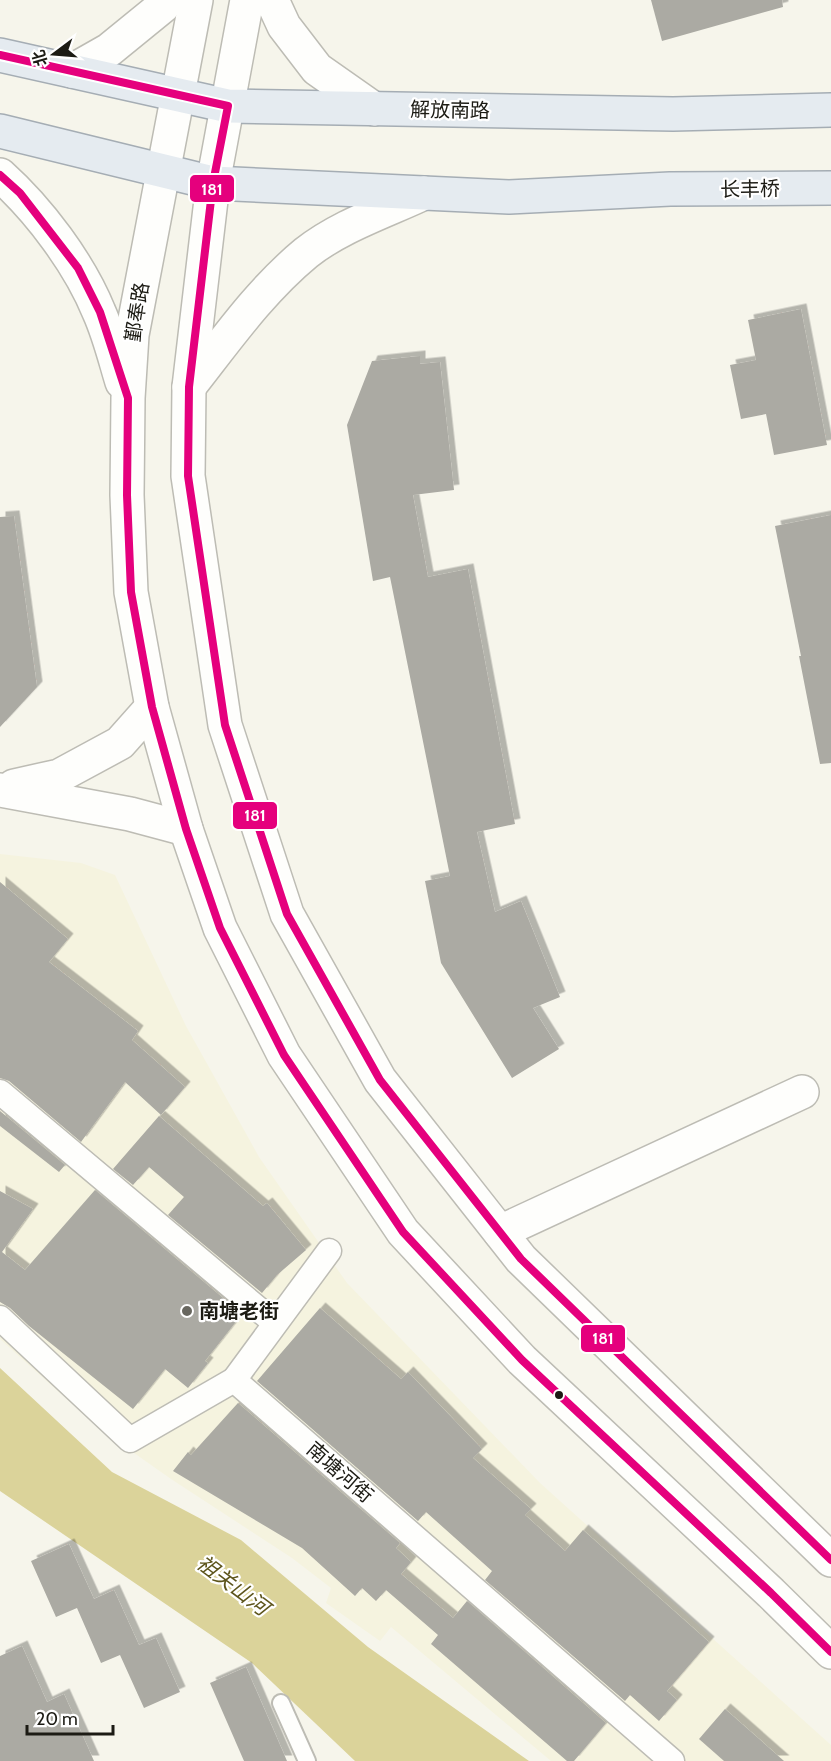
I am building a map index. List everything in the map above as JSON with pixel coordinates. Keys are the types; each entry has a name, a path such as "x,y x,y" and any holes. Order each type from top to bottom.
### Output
{"main road":[{"path":"72,71 109,50 168,0"},
{"name":"鄞奉路","path":"196,0 132,334 128,398 127,495 131,592 152,707 186,829 220,928 284,1055 404,1232 522,1360 831,1652"},
{"path":"247,0 213,183 189,387 188,476 225,725 287,914 380,1080 521,1259 831,1560"},
{"path":"272,0 284,26 317,69 374,109"},
{"path":"0,55 228,106"},
{"name":"解放南路","path":"228,106 673,114 831,110"},
{"path":"0,131 213,183"},
{"path":"0,175 20,193 78,268 100,312 128,398"},
{"name":"长丰桥","path":"213,183 509,197 670,189 831,188"},
{"path":"189,387 256,300 307,253 340,232 424,193"},
{"path":"0,790 59,776 120,743 152,707"},
{"path":"0,790 130,814 186,829"},
{"path":"500,1232 802,1092"}],"street":[{"path":"0,1092 275,1323"},
{"path":"0,1318 130,1440 234,1380 329,1251"},
{"name":"南塘河街","path":"234,1380 672,1761"}],"lane":[{"path":"281,1703 307,1761"}],"shaded area":[{"name":"南塘老街","path":"0,854 81,863 115,875 186,1026 259,1157 347,1283 540,1483 831,1745 831,1761 551,1761 391,1627 380,1641 326,1603 331,1588 292,1558 171,1479 100,1429 0,1339"}],"water":[{"name":"祖关山河","path":"0,1368 112,1472 241,1540 368,1647 529,1761 355,1761 252,1663 0,1491"}],"building":[{"path":"651,0 782,0 783,7 662,41"},
{"path":"801,309 827,445 774,455 766,414 741,419 730,365 756,360 748,320"},
{"path":"420,356 420,364 440,362 454,490 413,495 428,577 468,569 515,824 477,832 495,912 521,901 560,997 533,1008 559,1049 512,1078 441,963 425,881 450,876 390,577 373,581 347,425 372,361"},
{"path":"831,515 831,763 820,764 775,526"},
{"path":"14,516 37,687 0,727 0,517"},
{"path":"0,882 68,939 49,962 138,1031 132,1040 185,1087 161,1115 125,1082 81,1142 9,1081 0,1078"},
{"path":"0,1111 65,1165 59,1172 0,1126"},
{"path":"159,1116 263,1206 267,1203 306,1250 277,1275 262,1293 168,1215 184,1197 149,1167 133,1185 113,1169"},
{"path":"95,1190 242,1314 205,1361 208,1363 188,1388 165,1369 133,1409 0,1302 0,1191 33,1209 2,1252 25,1270"},
{"path":"320,1308 401,1379 408,1372 482,1449 473,1458 531,1509 525,1515 565,1551 583,1530 709,1642 667,1691 677,1700 659,1721 630,1695 625,1701 485,1580 492,1571 426,1512 418,1521 257,1381"},
{"path":"238,1403 400,1543 396,1548 411,1562 401,1574 453,1618 467,1601 606,1723 574,1761 567,1761 431,1644 438,1635 386,1590 376,1601 362,1588 355,1596 302,1548 173,1471 188,1452 191,1455"},
{"path":"69,1544 94,1599 114,1590 139,1645 156,1638 180,1692 144,1708 120,1655 101,1663 77,1608 56,1617 31,1561"},
{"path":"22,1646 47,1702 64,1694 94,1761 0,1761 0,1656"},
{"path":"246,1667 287,1761 244,1761 210,1683"},
{"path":"725,1709 784,1761 724,1761 699,1739"}],"transit line":[{"name":"181","path":"0,55 228,106 213,183 189,387 188,476 225,725 287,914 380,1080 521,1259 831,1560"},
{"name":"181","path":"0,175 20,193 78,268 100,312 128,398 127,495 131,592 152,707 186,829 220,928 284,1055 403,1232 522,1360 831,1652"}],"place":[{"name":"南塘老街","path":"187,1311"}]}
